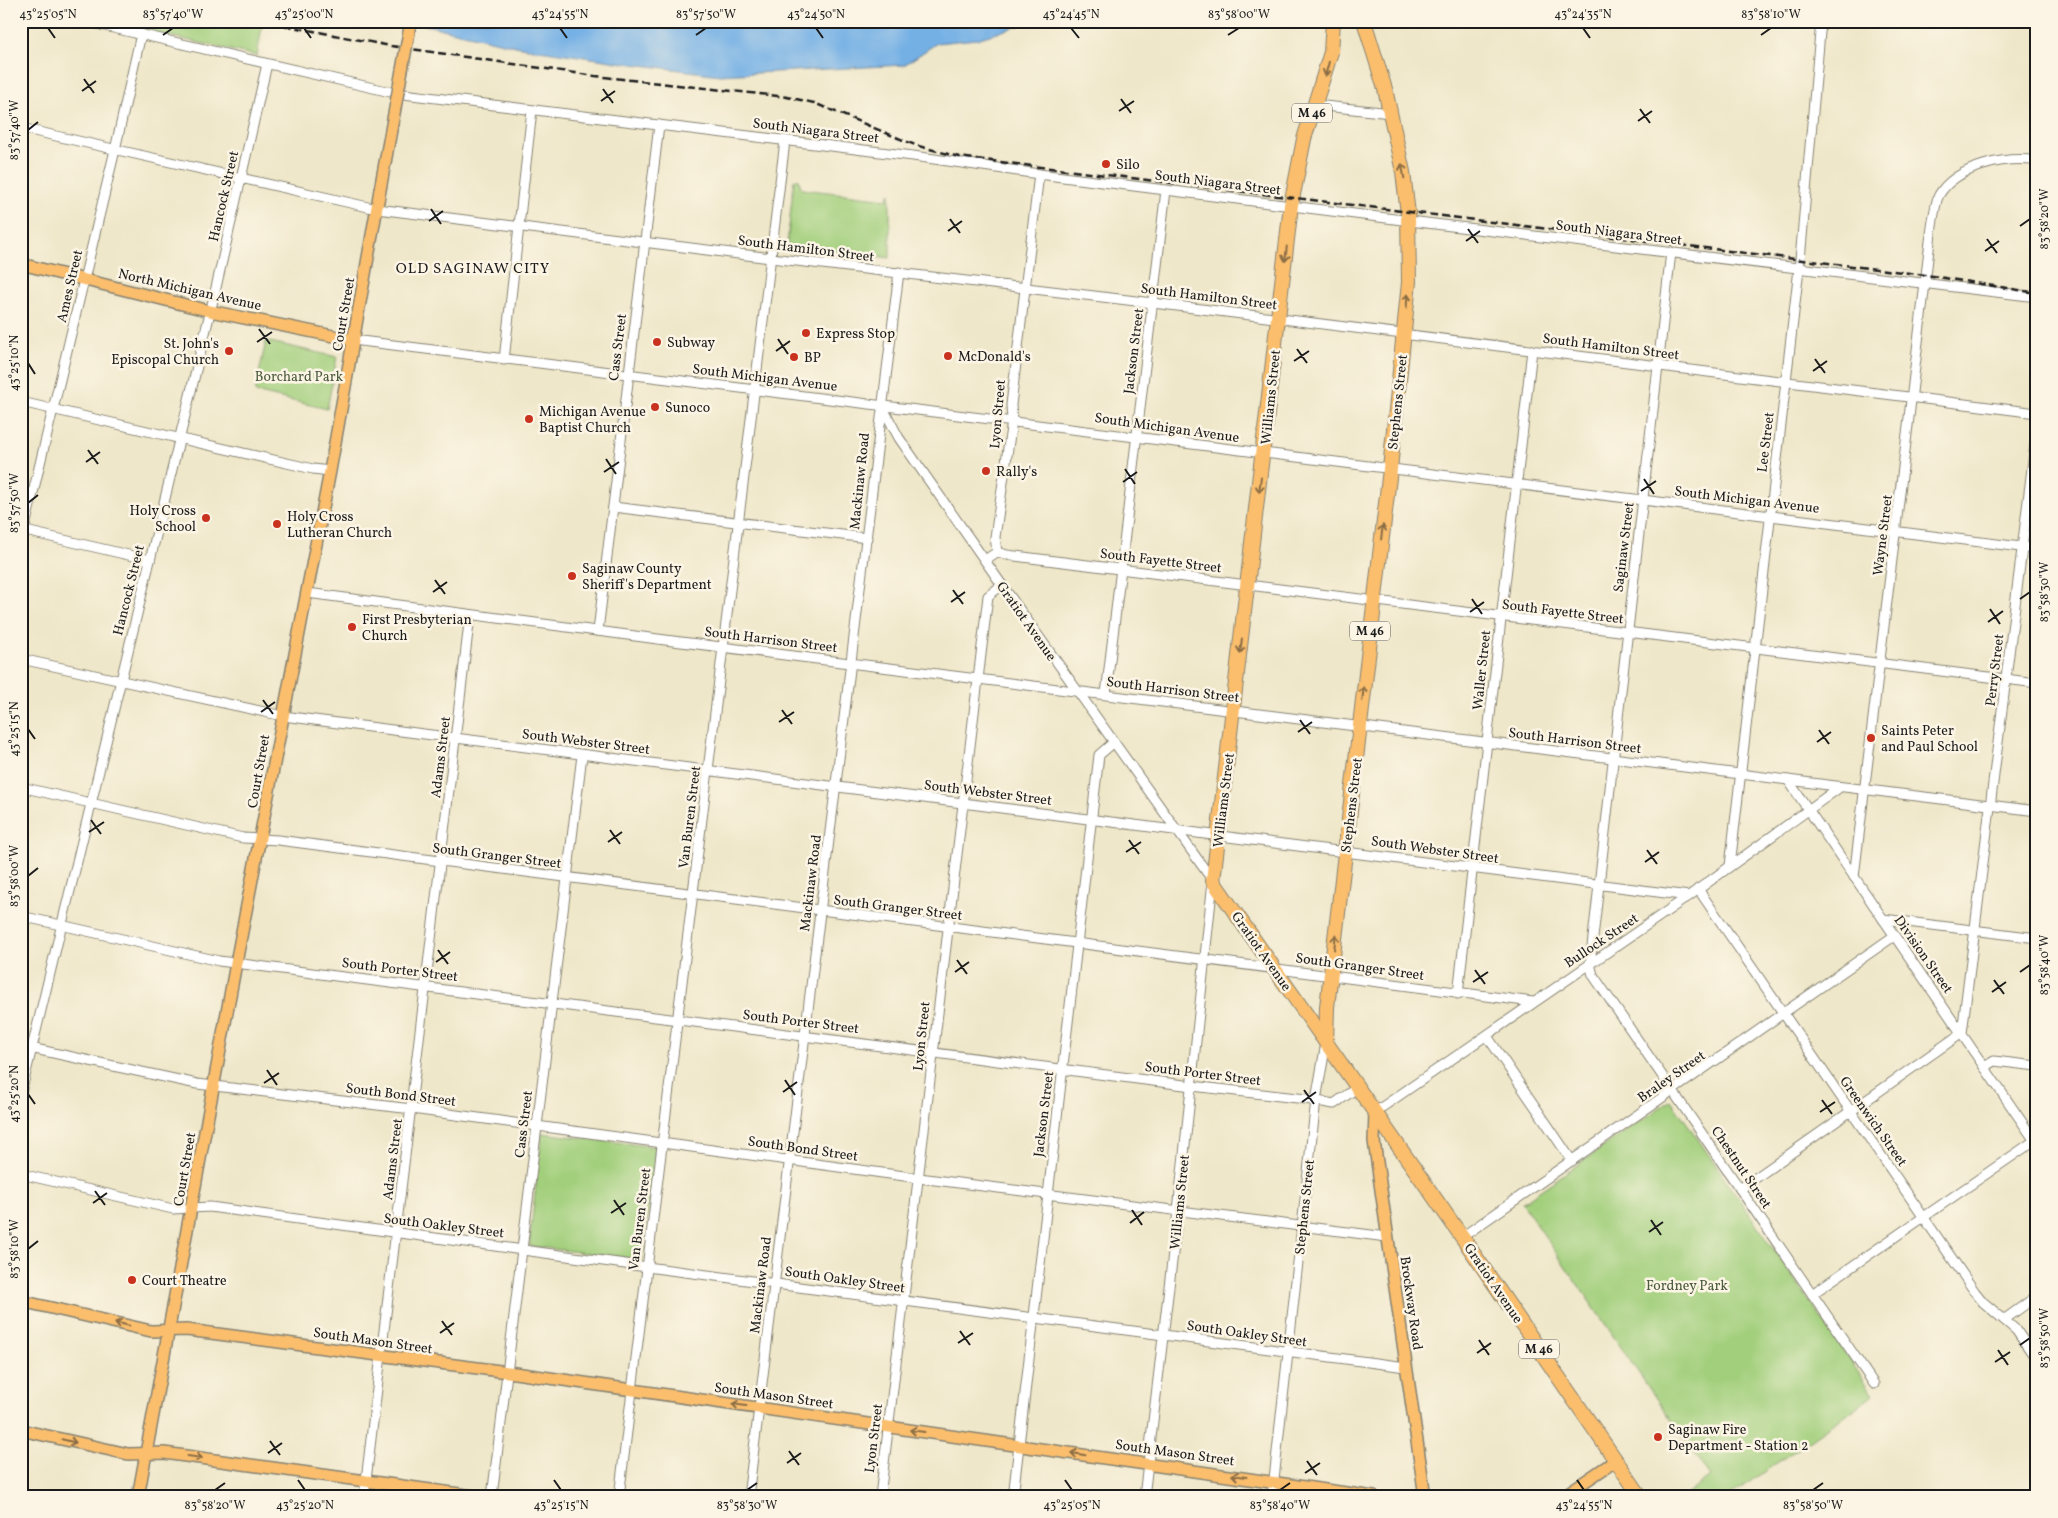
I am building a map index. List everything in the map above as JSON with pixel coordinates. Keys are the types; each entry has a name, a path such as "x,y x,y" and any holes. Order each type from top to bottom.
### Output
{"highway":[{"name":"Williams Street","path":"1213,881 1220,835 1291,205 1304,139 1331,52 1333,21"},
{"name":"M 46","path":"1364,21 1391,113"},
{"name":"Stephens Street","path":"1326,1043 1331,976 1390,469 1409,273 1408,219 1403,172 1391,113"},
{"name":"Gratiot Avenue","path":"1213,881 1462,1237 1640,1497"}],"main road":[{"name":"Court Street","path":"138,1497 170,1331 236,963 330,471 411,21"},
{"name":"North Michigan Avenue","path":"21,264 210,311 353,340"},
{"name":"Brockway Road","path":"1375,1112 1374,1141 1424,1497"},
{"name":"South Mason Street","path":"21,1301 151,1331 232,1336 508,1372 1274,1481 1374,1497"},
{"path":"21,1430 128,1454 164,1453 481,1497"},
{"path":"1562,1497 1615,1461"}],"street":[{"name":"South Niagara Street","path":"82,21 395,93 2037,297"},
{"name":"Lee Street","path":"1730,866 1739,774 1799,268 1821,21"},
{"name":"Ames Street","path":"21,543 141,34"},
{"name":"Hancock Street","path":"21,1092 210,311 267,64"},
{"path":"1316,105 1391,113"},
{"path":"504,360 532,110"},
{"name":"Cass Street","path":"598,632 659,125"},
{"name":"South Hamilton Street","path":"21,128 377,209 771,258 1153,302 1786,383 2037,413"},
{"name":"Van Buren Street","path":"619,1497 785,141"},
{"name":"Wayne Street","path":"1854,877 1881,664 1925,283 1938,196 1951,182 1990,162 2008,159 2037,161"},
{"name":"Lyon Street","path":"997,552 995,537 1012,421 1011,405 1040,174"},
{"name":"Jackson Street","path":"1106,694 1166,190"},
{"name":"Saginaw Street","path":"1590,964 1626,633 1671,252"},
{"name":"Mackinaw Road","path":"748,1497 899,272"},
{"name":"South Michigan Avenue","path":"353,340 2037,549"},
{"name":"Waller Street","path":"1458,994 1532,350"},
{"path":"21,402 313,469 330,471"},
{"name":"Gratiot Avenue","path":"882,406 899,438 1213,881"},
{"name":"Perry Street","path":"1962,1033 2024,547 2037,428"},
{"path":"613,507 867,538"},
{"path":"23,530 150,560"},
{"path":"985,560 997,552"},
{"name":"South Fayette Street","path":"997,552 1007,556 2037,683"},
{"name":"Lyon Street","path":"880,1497 988,596 1002,585"},
{"name":"South Harrison Street","path":"307,593 598,632 2037,811"},
{"name":"Adams Street","path":"364,1497 470,615"},
{"name":"South Webster Street","path":"21,659 283,716 962,804 1092,818 1345,850 1690,896"},
{"name":"Jackson Street","path":"1013,1497 1032,1319 1099,755 1114,742"},
{"name":"Cass Street","path":"492,1497 582,755"},
{"name":"Division Street","path":"1788,780 2036,1143"},
{"name":"South Granger Street","path":"21,787 243,838 261,838 1274,968 1458,994 1533,1002"},
{"name":"Bullock Street","path":"1375,1112 1690,896 1840,787"},
{"name":"Williams Street","path":"1144,1497 1178,1211 1213,881"},
{"name":"Greenwich Street","path":"1698,889 1983,1302 2016,1330 2037,1360"},
{"name":"South Porter Street","path":"21,916 236,963 1192,1086 1316,1100 1334,1104 1358,1088"},
{"path":"1883,919 2037,938"},
{"name":"Braley Street","path":"1462,1237 1894,936"},
{"name":"Chestnut Street","path":"1590,964 1593,975 1874,1384"},
{"path":"1740,1188 1962,1033"},
{"path":"1487,1036 1572,1161"},
{"name":"Stephens Street","path":"1272,1497 1316,1100 1326,1043"},
{"name":"South Bond Street","path":"21,1046 197,1084 412,1109 918,1178 1302,1228 1387,1237"},
{"path":"1984,1067 1994,1061 2037,1066"},
{"path":"1812,1294 2036,1143"},
{"name":"South Oakley Street","path":"21,1174 173,1209 210,1207 647,1268 1406,1367"},
{"path":"2004,1319 2037,1296"}],"green space":[{"path":"103,21 263,21 257,56"},
{"path":"798,179 802,189 887,199 890,193 890,258 787,245 794,180"},
{"name":"Borchard Park","path":"266,341 337,357 327,409 255,392"},
{"name":"Fordney Park","path":"1671,1100 1874,1395 1728,1497 1683,1497 1710,1477 1522,1203"},
{"path":"542,1133 656,1147 642,1260 529,1246"}],"water":[{"path":"408,21 1034,21 977,39 937,43 904,65 720,75 520,47"}],"railway":[{"path":"261,21 391,46 595,76 787,97 814,103 915,145 959,157 1926,275 2037,293"}],"place":[{"name":"Silo","path":"1106,164"},
{"name":"Express Stop","path":"806,333"},
{"name":"Subway","path":"657,342"},
{"name":"St. John's Episcopal Church","path":"229,351"},
{"name":"McDonald's","path":"948,356"},
{"name":"BP","path":"794,357"},
{"name":"Sunoco","path":"655,407"},
{"name":"Michigan Avenue Baptist Church","path":"529,419"},
{"name":"Rally's","path":"986,471"},
{"name":"Holy Cross School","path":"206,518"},
{"name":"Holy Cross Lutheran Church","path":"277,524"},
{"name":"Saginaw County Sheriff's Department","path":"572,576"},
{"name":"First Presbyterian Church","path":"352,627"},
{"name":"Saints Peter and Paul School","path":"1871,738"},
{"name":"Court Theatre","path":"132,1280"},
{"name":"Saginaw Fire Department - Station 2","path":"1658,1437"}],"district":[{"name":"OLD SAGINAW CITY","path":"473,268"}]}
